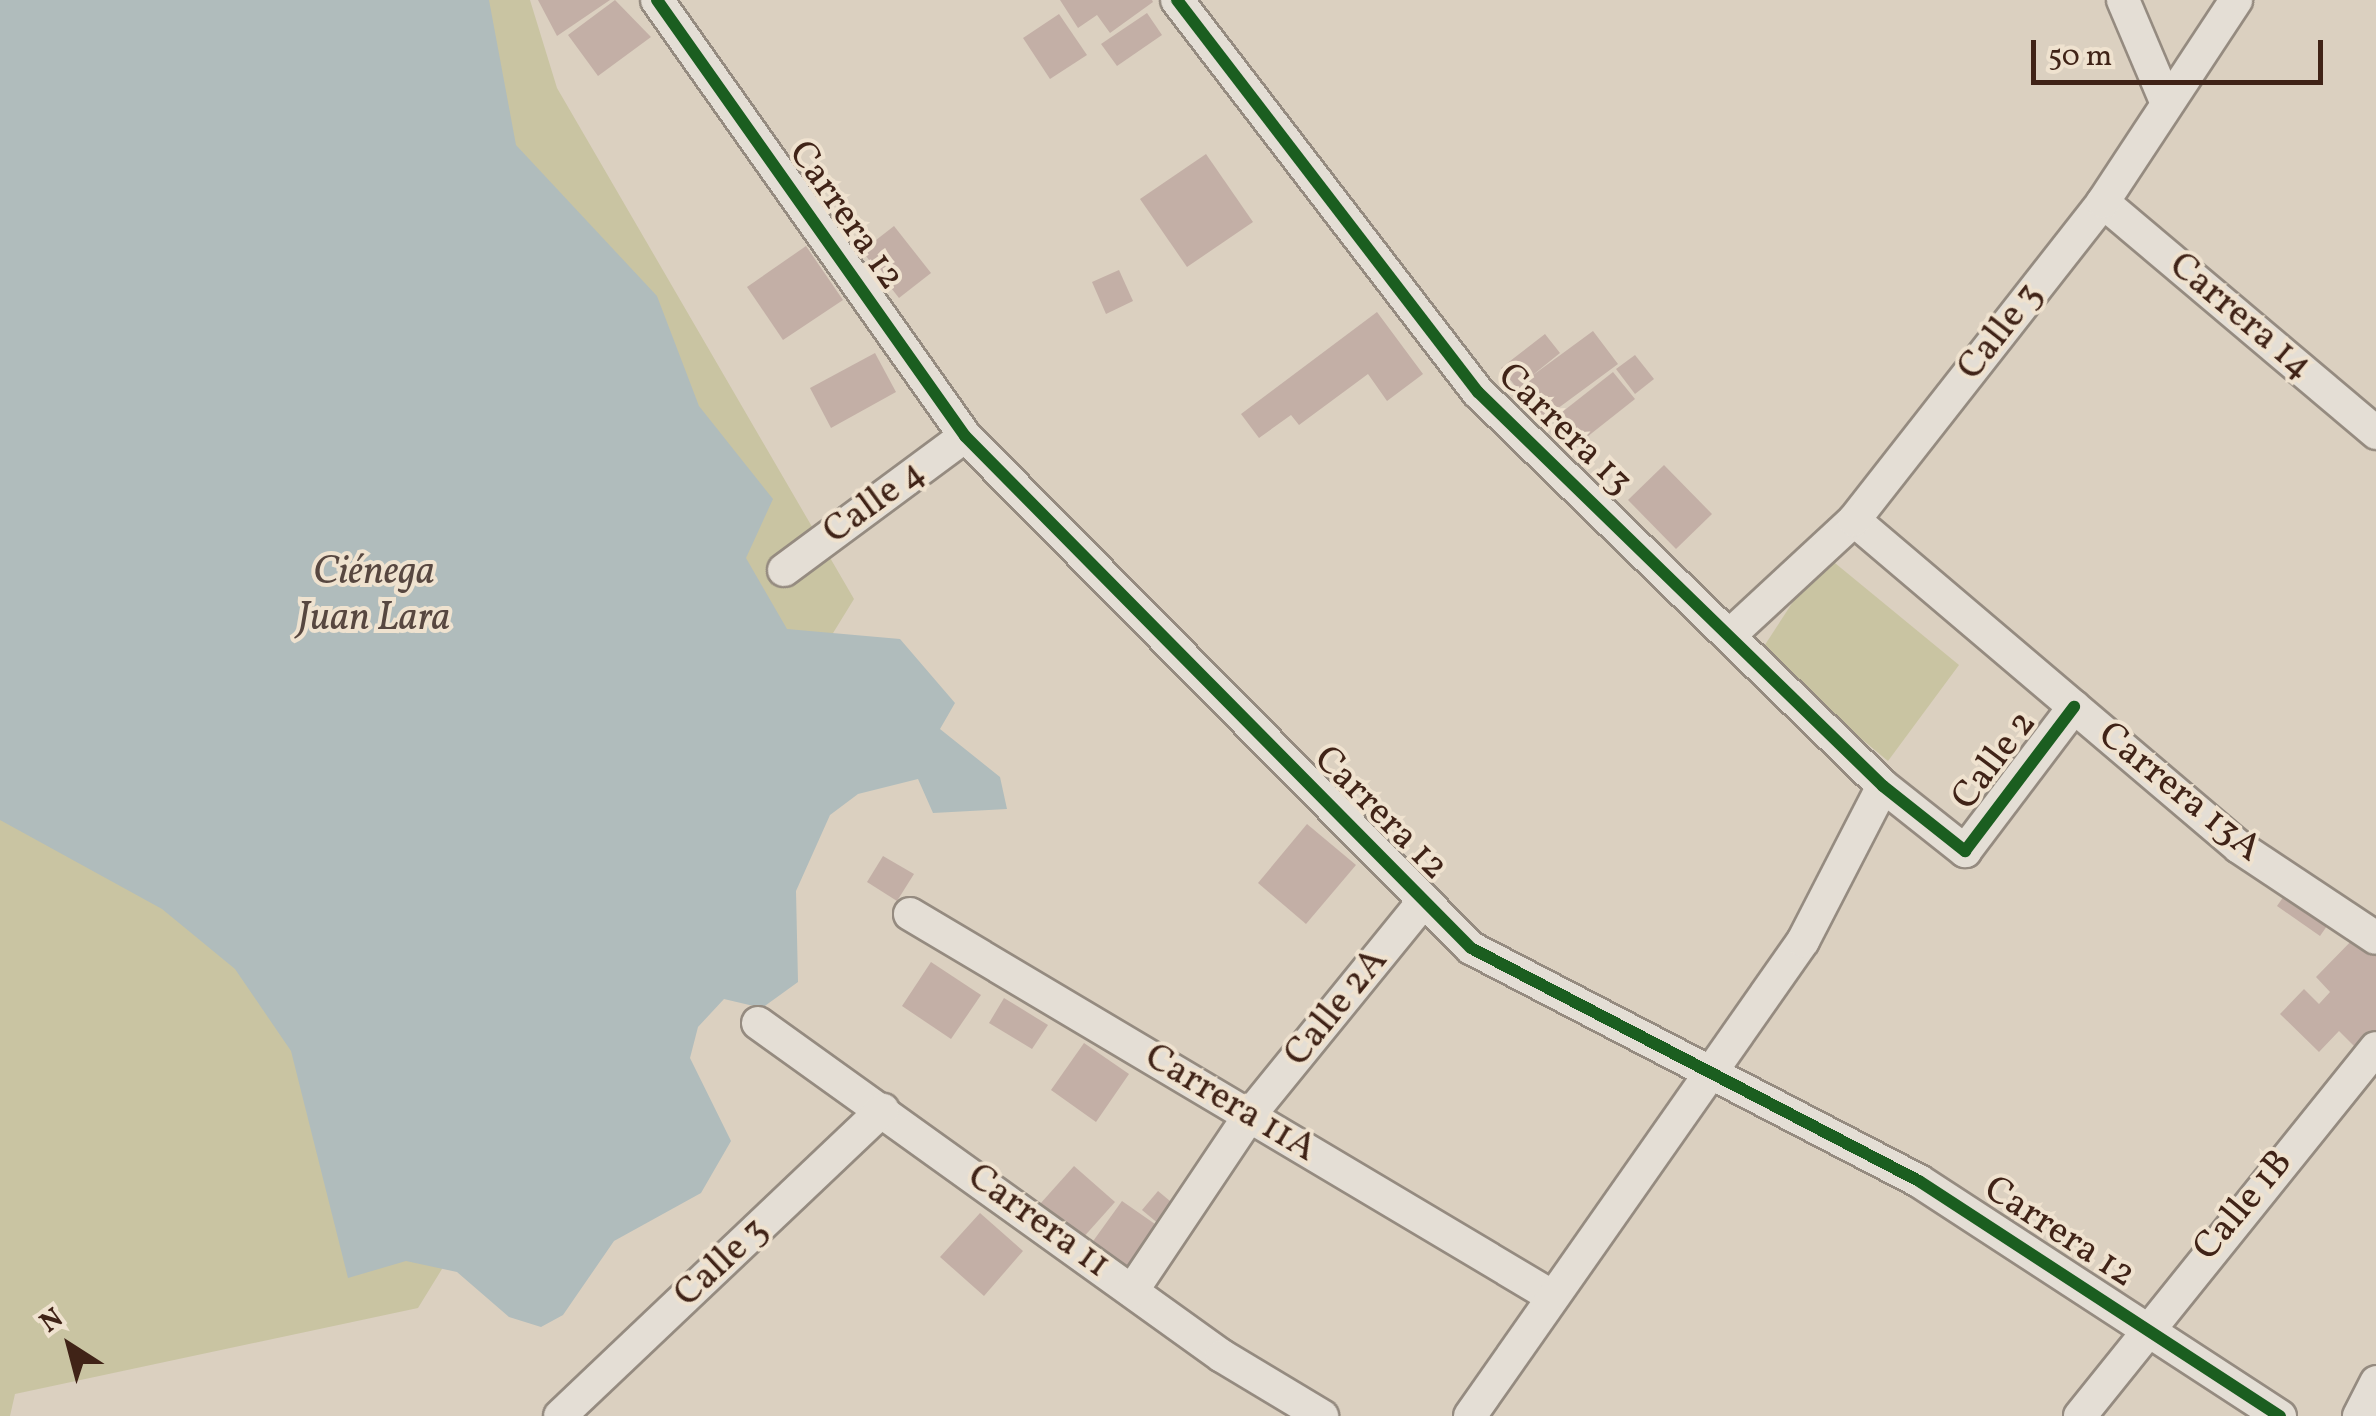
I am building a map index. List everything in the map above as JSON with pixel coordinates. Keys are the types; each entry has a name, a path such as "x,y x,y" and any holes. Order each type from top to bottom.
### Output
{"street":[{"name":"Carrera 13","path":"1177,0 1478,392 1882,786 1965,852"},
{"path":"2122,0 2165,99"},
{"name":"Calle 3","path":"1730,634 1854,520 2103,202 2165,99 2236,0"},
{"name":"Carrera 12","path":"669,4 965,436 1472,948 1708,1079 1919,1181 2146,1325 2280,1416"},
{"name":"Carrera 14","path":"2103,202 2376,433"},
{"name":"Calle 4","path":"784,570 965,436"},
{"name":"Carrera 13A","path":"1854,520 2238,847 2376,938"},
{"name":"Calle 2","path":"1965,852 2074,707"},
{"path":"1470,1416 1550,1295 1708,1079 1802,941 1882,786"},
{"name":"Calle 2A","path":"1132,1290 1249,1116 1424,901"},
{"name":"Carrera 11A","path":"910,914 1550,1295"},
{"name":"Carrera 11","path":"758,1023 1132,1290 1322,1416"},
{"name":"Calle 1B","path":"2080,1416 2146,1325 2376,1048"},
{"name":"Calle 3","path":"560,1416 883,1110"},
{"path":"2360,1416 2376,1382"}],"shaded area":[{"name":"Ciénega Juan Lara","path":"0,0 530,0 557,88 854,599 418,1308 15,1394 10,1416 0,1416"},
{"path":"1824,554 1959,665 1888,761 1759,654"}],"water":[{"name":"Ciénega Juan Lara","path":"0,0 489,0 516,145 657,296 699,406 773,499 746,558 787,629 900,639 955,703 940,729 1000,777 1007,809 933,813 918,779 858,794 830,815 796,891 798,982 762,1008 724,999 698,1027 690,1058 731,1141 701,1193 614,1241 563,1315 541,1327 509,1317 457,1272 406,1261 348,1278 291,1051 235,969 162,909 0,820"}],"building":[{"path":"538,0 610,0 557,36"},
{"path":"615,0 651,37 598,76 568,35"},
{"path":"1060,0 1153,2 1110,33 1097,15 1078,28"},
{"path":"1147,13 1162,35 1117,66 1101,44"},
{"path":"1059,14 1087,55 1050,79 1023,38"},
{"path":"1206,154 1253,222 1187,267 1140,199"},
{"path":"894,226 931,273 899,298 862,251"},
{"path":"806,246 843,300 783,340 747,287"},
{"path":"1119,270 1133,301 1106,314 1092,282"},
{"path":"1377,312 1423,374 1387,401 1368,374 1299,425 1291,415 1259,438 1241,414"},
{"path":"1593,331 1618,364 1542,420 1501,368 1545,334 1560,353 1529,378"},
{"path":"875,353 896,392 831,428 810,388"},
{"path":"1635,355 1654,379 1635,394 1616,369"},
{"path":"1613,372 1635,399 1573,448 1552,420"},
{"path":"1664,465 1712,514 1676,549 1628,500"},
{"path":"1307,824 1356,865 1306,924 1258,883"},
{"path":"883,856 914,874 897,901 867,882"},
{"path":"2300,873 2343,903 2320,936 2277,906"},
{"path":"2361,931 2376,945 2376,1035 2360,1052 2339,1031 2319,1052 2280,1014 2304,989 2319,1004 2330,992 2316,977"},
{"path":"931,962 981,995 951,1039 902,1006"},
{"path":"1004,998 1048,1025 1032,1049 989,1023"},
{"path":"1084,1043 1129,1074 1096,1122 1051,1090"},
{"path":"1074,1166 1115,1202 1081,1240 1040,1204"},
{"path":"1158,1191 1182,1211 1166,1230 1142,1210"},
{"path":"1122,1201 1165,1231 1133,1275 1091,1244"},
{"path":"980,1213 1023,1251 984,1296 940,1257"}],"cycle path":[{"path":"657,0 965,436 1471,948 1919,1181 2280,1416"},
{"path":"1177,0 1478,392 1883,786 1965,851 2074,707"}]}
